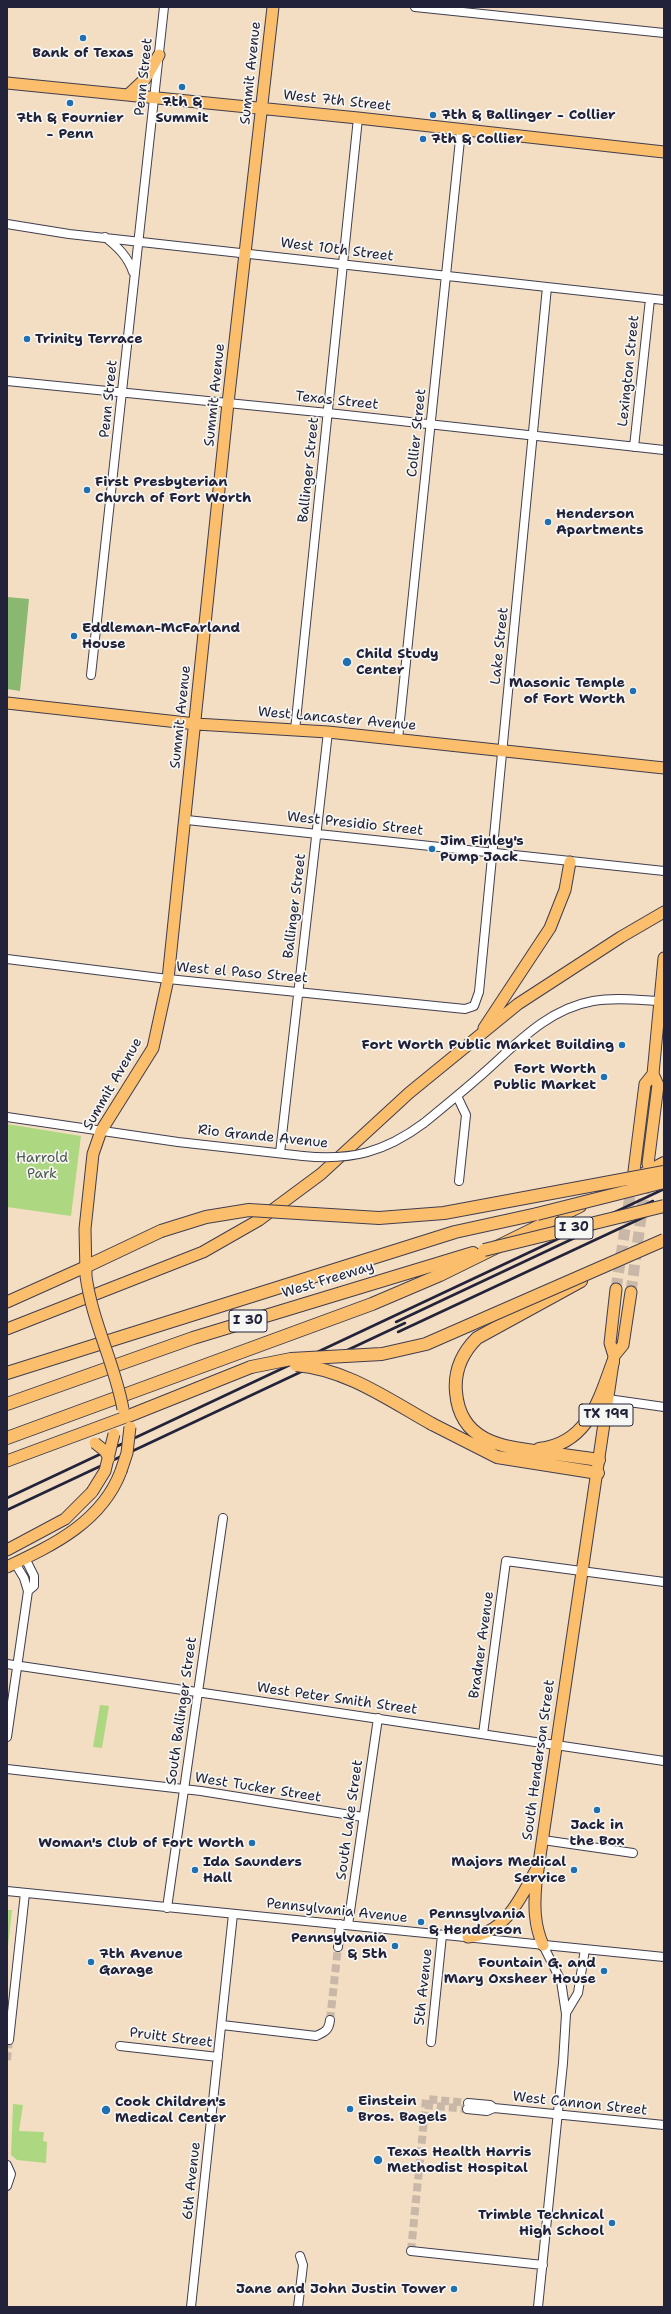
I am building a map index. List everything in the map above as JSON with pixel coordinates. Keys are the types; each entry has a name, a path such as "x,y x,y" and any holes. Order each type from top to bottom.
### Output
{"highway":[{"path":"7,1438 372,1304 440,1274 664,1163"},
{"path":"86,1272 161,1231 206,1217 249,1210 379,1218 437,1214 664,1172"},
{"name":"West Freeway","path":"7,1373 455,1232 537,1214 664,1182"},
{"name":"West Freeway","path":"7,1404 194,1338 451,1258 664,1206"},
{"path":"128,1417 250,1367 291,1359 382,1354 426,1344 664,1240"},
{"path":"599,1460 493,1444 471,1429 459,1409 455,1384 461,1359 477,1338 496,1326 547,1301 612,1263"},
{"path":"528,1450 562,1443 582,1429 597,1406 614,1359"},
{"path":"250,1367 296,1365 327,1370 360,1384 432,1424 498,1457 598,1473"}],"main road":[{"name":"Summit Avenue","path":"128,1417 92,1307 86,1272 85,1229 89,1188 94,1154 101,1131 153,1048 168,979 187,820 228,404 273,7"},
{"path":"128,95 145,79 159,55"},
{"name":"West 7th Street","path":"7,83 358,118 664,152"},
{"name":"West Lancaster Avenue","path":"7,703 196,724 328,732 664,768"},
{"path":"476,1039 550,928 564,890 570,862"},
{"path":"7,1329 203,1252 259,1220 321,1174 409,1093 518,1004 621,937 664,912"},
{"path":"634,1171 645,1084 653,1074 661,1030 664,958"},
{"path":"648,1164 658,1085 653,1074"},
{"path":"7,1302 86,1272"},
{"name":"South Henderson Street","path":"543,1945 535,1917 539,1864 614,1359 610,1343 616,1290"},
{"name":"South Henderson Street","path":"614,1359 624,1345 631,1292"},
{"path":"7,1461 128,1417 127,1453 115,1483 100,1507 83,1524 60,1540 16,1563"},
{"path":"7,1550 65,1519 92,1492 109,1458 115,1421"},
{"path":"66,1439 95,1443 105,1451 109,1458"},
{"path":"468,1937 487,1934 502,1922 520,1900 539,1864"}],"street":[{"name":"Penn Street","path":"91,675 164,7"},
{"path":"415,7 664,33"},
{"name":"Ballinger Street","path":"295,730 358,118"},
{"name":"Collier Street","path":"398,739 461,130"},
{"name":"West 10th Street","path":"7,224 138,241 664,300"},
{"path":"104,237 116,245 130,262 134,278"},
{"name":"Lake Street","path":"474,1006 479,992 547,287"},
{"name":"Lexington Street","path":"634,447 650,298"},
{"name":"Texas Street","path":"7,381 328,413 664,450"},
{"name":"Ballinger Street","path":"280,1153 328,732"},
{"name":"West Presidio Street","path":"187,820 664,871"},
{"name":"West el Paso Street","path":"7,959 168,979 299,991 465,1009 474,1006"},
{"name":"Rio Grande Avenue","path":"7,1117 101,1131 319,1158 358,1155 390,1145 424,1123 458,1096 534,1028 559,1012 589,1002 602,1000 662,1001"},
{"path":"458,1096 466,1115 459,1181"},
{"path":"608,1399 664,1407"},
{"name":"South Ballinger Street","path":"167,1908 223,1518"},
{"name":"Bradner Avenue","path":"483,1734 506,1561 582,1571"},
{"path":"7,1736 28,1591 24,1578 16,1563"},
{"path":"582,1571 664,1582"},
{"name":"West Peter Smith Street","path":"7,1664 664,1760"},
{"name":"South Lake Street","path":"338,1947 344,1925 363,1817 378,1718"},
{"name":"West Tucker Street","path":"7,1769 184,1789 363,1817"},
{"path":"543,1840 633,1854"},
{"name":"Pennsylvania Avenue","path":"7,1891 664,1957"},
{"path":"9,2035 25,1893"},
{"name":"6th Avenue","path":"191,2307 233,1914"},
{"name":"5th Avenue","path":"431,2042 442,1935"},
{"name":"South Henderson Street","path":"538,2307 558,2114 566,2014 561,1981 543,1945"},
{"path":"566,2014 578,1993 585,1949"},
{"name":"Pruitt Street","path":"222,2025 316,2036 325,2032 329,2027 330,2020"},
{"name":"Pruitt Street","path":"120,2046 218,2057"},
{"name":"West Cannon Street","path":"468,2106 490,2105 494,2108 664,2125"},
{"path":"7,2165 11,2174 7,2186"},
{"path":"411,2251 543,2265"},
{"path":"298,2307 303,2265 300,2256"}],"green space":[{"path":"7,597 29,599 20,691 7,689"},
{"name":"Harrold Park","path":"7,1124 81,1136 71,1216 7,1207"},
{"path":"100,1705 109,1706 102,1748 93,1747"},
{"path":"7,1910 12,1910 7,1956"},
{"path":"13,2104 23,2105 19,2131 44,2132 43,2141 47,2142 46,2163 17,2160 11,2155"}],"tunnel":[{"path":"631,1292 646,1180"},
{"path":"616,1289 632,1182"},
{"path":"330,2020 338,1947"},
{"path":"7,2060 9,2040"},
{"path":"411,2251 426,2099 468,2103"},
{"path":"425,2105 467,2109"}],"railway":[{"path":"7,1498 664,1189"},
{"path":"396,1322 653,1201"},
{"path":"648,1210 664,1202"},
{"path":"398,1332 657,1211"},
{"path":"7,1510 405,1323"}],"place":[{"name":"Bank of Texas","path":"83,38"},
{"name":"7th & Summit","path":"182,87"},
{"name":"7th & Fournier - Penn","path":"70,103"},
{"name":"7th & Ballinger - Collier","path":"433,115"},
{"name":"7th & Collier","path":"423,139"},
{"name":"Trinity Terrace","path":"27,339"},
{"name":"First Presbyterian Church of Fort Worth","path":"87,490"},
{"name":"Henderson Apartments","path":"548,522"},
{"name":"Eddleman-McFarland House","path":"74,636"},
{"name":"Child Study Center","path":"347,662"},
{"name":"Masonic Temple of Fort Worth","path":"633,691"},
{"name":"Jim Finley's Pump Jack","path":"432,849"},
{"name":"Fort Worth Public Market Building","path":"622,1045"},
{"name":"Fort Worth Public Market","path":"604,1077"},
{"name":"Jack in the Box","path":"597,1810"},
{"name":"Woman's Club of Fort Worth","path":"252,1843"},
{"name":"Ida Saunders Hall","path":"195,1870"},
{"name":"Majors Medical Service","path":"574,1870"},
{"name":"Pennsylvania & Henderson","path":"421,1922"},
{"name":"Pennsylvania & 5th","path":"395,1946"},
{"name":"7th Avenue Garage","path":"91,1962"},
{"name":"Fountain G. and Mary Oxsheer House","path":"604,1971"},
{"name":"Einstein Bros. Bagels","path":"350,2109"},
{"name":"Cook Children's Medical Center","path":"106,2110"},
{"name":"Texas Health Harris Methodist Hospital","path":"378,2160"},
{"name":"Trimble Technical High School","path":"612,2223"},
{"name":"Jane and John Justin Tower","path":"454,2289"}]}
